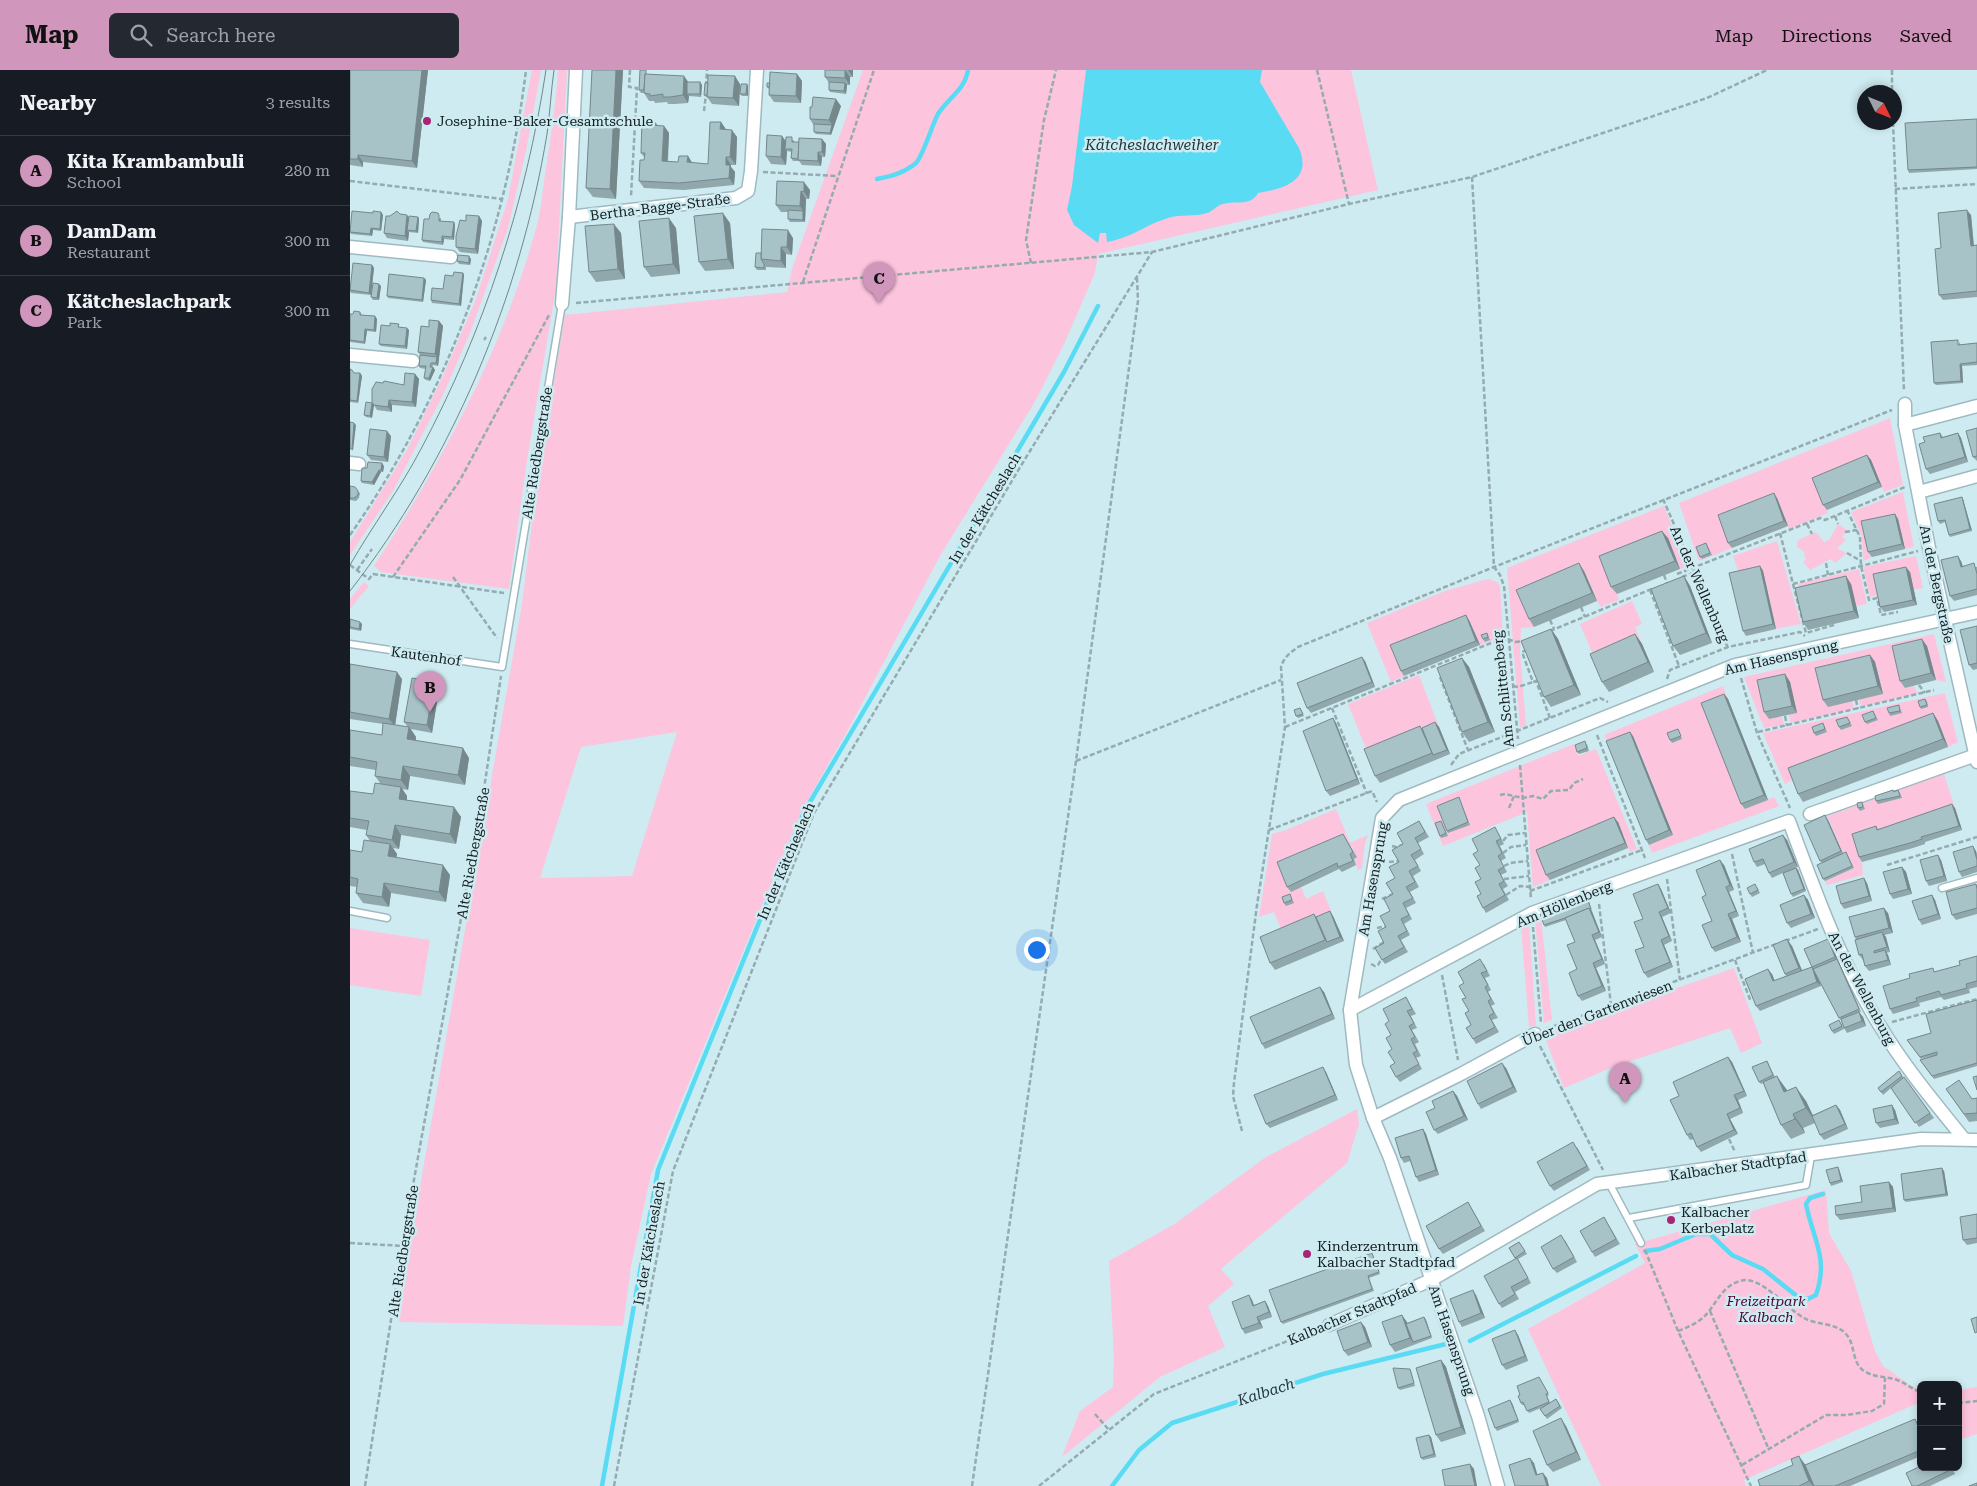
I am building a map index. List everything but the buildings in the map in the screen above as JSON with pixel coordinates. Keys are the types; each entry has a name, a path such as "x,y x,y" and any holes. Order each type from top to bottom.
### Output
{"street":[{"name":"Alte Riedbergstraße","path":"562,304 569,217 576,70"},
{"name":"Bertha-Bagge-Straße","path":"569,217 736,198 748,191 751,171 757,70"},
{"path":"350,246 451,257"},
{"path":"350,355 413,361"},
{"name":"An der Bergstraße","path":"1905,404 1905,426 1929,548 1976,758"},
{"path":"1905,426 1977,406"},
{"path":"1919,492 1977,476"},
{"name":"Am Hasensprung","path":"1498,1486 1478,1416 1390,1158 1373,1118 1356,1066 1350,1010 1382,818 1399,800 1735,665 1977,612"},
{"path":"1810,814 1976,758"},
{"name":"Am Höllenberg","path":"1350,1010 1532,913 1729,843 1790,815"},
{"name":"An der Wellenburg","path":"1790,815 1828,925 1879,1026 1902,1060 1971,1140"},
{"name":"Über den Gartenwiesen","path":"1373,1118 1535,1034"},
{"name":"Kalbacher Stadtpfad","path":"1329,1325 1431,1280 1597,1184 1921,1140 1971,1140"}],"lane":[{"name":"Alte Riedbergstraße","path":"502,667 562,304"},
{"name":"Kautenhof","path":"350,644 502,667"},
{"path":"1942,888 1977,878"},
{"path":"350,911 387,918"},
{"path":"1629,1218 1806,1185 1810,1156"},
{"path":"1609,1183 1641,1243"}],"path":[{"path":"350,535 403,450 440,376 472,298 492,239 502,199 526,70"},
{"path":"630,70 629,87 637,88 630,210"},
{"path":"704,111 706,70"},
{"path":"803,282 874,70"},
{"path":"1031,263 1026,240 1044,120 1056,70"},
{"path":"1317,70 1349,204"},
{"path":"562,304 1152,252 1349,204 1472,177 1707,98 1767,70"},
{"path":"1892,70 1892,85"},
{"path":"1242,1131 1233,1096 1234,1083 1257,905 1285,727 1281,680 1283,660 1298,647 1905,404 1893,130"},
{"path":"751,171 838,176"},
{"path":"1472,177 1494,567"},
{"path":"350,181 502,199"},
{"path":"1895,189 1977,184"},
{"name":"In der Kätcheslach","path":"614,1486 673,1171 814,813 1012,481 1152,252"},
{"path":"972,1486 1076,761 1138,301 1137,276"},
{"path":"393,577 460,480 549,313"},
{"path":"1676,574 1820,518 1825,520 1905,488"},
{"name":"An der Wellenburg","path":"1663,500 1735,665 1757,733 1790,815"},
{"path":"1847,510 1860,537 1861,566 1869,600 1877,598 1881,615 1898,612 1896,610"},
{"path":"1834,516 1838,524"},
{"path":"1807,523 1812,534"},
{"path":"1845,532 1857,530"},
{"path":"1780,533 1806,633 1834,625"},
{"path":"1793,584 1929,548"},
{"path":"357,570 372,550"},
{"path":"1847,553 1861,561"},
{"path":"1826,563 1828,575"},
{"path":"350,565 369,579 373,574 514,594"},
{"name":"Am Schlittenberg","path":"1494,567 1500,575 1504,586 1524,813"},
{"path":"1676,579 1695,572"},
{"path":"1546,632 1667,583 1664,575"},
{"path":"453,577 505,649"},
{"path":"1633,587 1636,596"},
{"path":"1650,590 1679,666"},
{"path":"489,595 490,591"},
{"path":"1581,607 1585,616"},
{"path":"1550,620 1554,629"},
{"path":"1665,629 1669,627"},
{"path":"1285,727 1491,643 1508,639 1515,642 1529,639"},
{"path":"1530,649 1522,652 1536,681 1550,718"},
{"path":"1436,665 1468,750"},
{"name":"Alte Riedbergstraße","path":"365,1486 406,1224 482,802 502,667"},
{"path":"1076,761 1281,680"},
{"path":"1513,686 1518,687 1536,681"},
{"path":"1919,684 1925,693"},
{"path":"1757,733 1934,690"},
{"path":"1856,700 1858,709"},
{"path":"1332,708 1366,794"},
{"path":"1785,716 1787,726"},
{"path":"1605,730 1596,734 1649,871"},
{"path":"1511,769 1529,762"},
{"path":"1500,795 1523,798 1533,796 1543,799 1551,791 1569,790 1574,783 1582,779"},
{"path":"1269,830 1372,791 1377,802"},
{"path":"1509,808 1514,796"},
{"path":"1503,841 1508,836 1525,833"},
{"path":"1886,865 1977,837"},
{"path":"1388,869 1392,841"},
{"path":"1729,843 1753,953"},
{"path":"1503,853 1511,847 1526,844"},
{"path":"1392,846 1404,845"},
{"path":"1530,891 1642,850"},
{"path":"1504,866 1510,863 1528,861"},
{"path":"1389,862 1399,862"},
{"path":"1666,865 1680,980"},
{"path":"1504,879 1529,876"},
{"path":"1506,895 1520,886 1530,887"},
{"path":"1597,890 1612,1006"},
{"path":"1381,905 1384,891"},
{"path":"1382,899 1393,894"},
{"path":"1376,935 1379,919"},
{"name":"Über den Gartenwiesen","path":"1535,1034 1828,925"},
{"path":"1377,928 1387,926"},
{"path":"1374,942 1371,964 1378,965 1382,958"},
{"path":"1373,949 1384,942"},
{"path":"1735,960 1751,1002"},
{"path":"1439,963 1461,1074"},
{"path":"1879,1026 1977,999"},
{"path":"1535,1034 1609,1183"},
{"path":"350,1243 404,1246"},
{"path":"1649,1260 1678,1331 1751,1486"},
{"path":"1678,1331 1696,1323 1710,1310 1715,1300 1727,1289 1739,1281 1749,1280 1764,1287 1803,1318 1843,1331 1848,1336 1854,1359 1863,1371 1879,1378 1897,1380 1917,1392"},
{"path":"1710,1310 1769,1450"},
{"name":"Kalbacher Stadtpfad","path":"1039,1486 1154,1394 1329,1325"},
{"path":"1742,1466 1826,1415 1846,1415 1872,1411 1884,1404 1884,1378"},
{"path":"1962,1403 1977,1401"},
{"path":"1095,1414 1109,1430"}],"green space":[{"path":"532,70 541,70 526,151 508,228 470,333 443,395 393,491 350,555 350,542 407,450 443,376 476,299 508,199"},
{"path":"558,70 567,70 556,288 527,460 509,589 381,572 374,566 425,484 470,400 508,312 524,267 541,208"},
{"path":"863,70 1351,70 1378,190 1098,254 1095,273 1064,344 1036,400 940,556 849,728 801,812 651,1174 631,1266 623,1326 399,1322 403,1284 522,604 535,498 565,315 787,292 792,269","holes":["677,732 632,876 540,878 581,747"]},
{"path":"1890,418 1903,485 1884,492 1870,460 1816,483 1828,513 1789,529 1777,499 1721,521 1732,548 1699,561 1679,503"},
{"path":"1903,492 1914,547 1863,561 1862,537 1851,512"},
{"path":"1664,506 1688,566 1680,569 1668,539 1617,594 1619,600 1600,607 1584,571 1522,597 1534,627 1521,628 1520,652 1526,725 1520,728 1507,568"},
{"path":"1838,524 1847,530 1842,537 1846,539 1837,549 1847,553 1835,563 1831,559 1810,570 1803,562 1806,559 1805,552 1797,547 1797,542 1816,532 1824,542 1829,540"},
{"path":"1777,541 1801,624 1776,629 1763,572 1740,577 1733,556"},
{"path":"1916,556 1923,588 1913,590 1909,572 1880,595 1870,597 1863,567"},
{"path":"1859,569 1867,604 1856,606 1800,595 1798,584"},
{"path":"1488,579 1497,582 1500,586 1503,636 1480,645 1469,620 1394,651 1404,676 1391,682 1367,623 1445,591"},
{"path":"364,582 369,586 350,609 350,599"},
{"path":"1632,601 1642,624 1635,627 1642,644 1597,664 1580,624"},
{"path":"1934,634 1946,682 1936,680 1927,646 1906,688 1913,686 1918,694 1861,707 1859,699 1883,694 1875,662 1852,701 1854,709 1790,723 1789,715 1797,713 1769,719 1782,717 1784,725 1764,728 1744,677"},
{"path":"1504,641 1512,731 1505,733 1496,644"},
{"path":"1419,675 1439,727 1369,756 1348,704"},
{"path":"1723,686 1728,699 1705,708 1745,809 1774,797 1779,806 1652,853 1649,845 1673,835 1638,747 1633,737 1610,746 1604,735"},
{"path":"1945,693 1958,742 1948,747 1794,779 1785,784 1763,733"},
{"path":"1574,744 1578,756 1596,749 1637,849 1630,852 1617,822 1539,855 1550,880 1533,887 1527,812 1443,846 1426,804"},
{"path":"1944,774 1955,808 1862,862 1863,875 1827,885 1825,881 1854,868 1844,856 1827,816"},
{"path":"1336,809 1350,843 1368,835 1365,843 1362,868 1358,870 1352,846 1291,891 1301,887 1306,899 1323,891 1333,916 1284,937 1274,912 1259,917 1272,834"},
{"path":"1541,917 1552,1020 1544,1023 1535,919"},
{"path":"1529,924 1536,1025 1529,1027 1521,927"},
{"path":"350,928 430,940 421,996 350,985"},
{"path":"1734,968 1762,1043 1741,1053 1730,1028 1613,1067 1564,1088 1544,1035"},
{"path":"1357,1109 1359,1124 1347,1163 1221,1269 1234,1284 1208,1306 1225,1347 1160,1377 1062,1457 1080,1411 1113,1387 1114,1358 1109,1261 1176,1223 1266,1157"},
{"name":"Freizeitpark Kalbach","path":"1826,1190 1829,1233 1851,1271 1875,1351 1883,1366 1917,1388 1917,1403 1744,1480 1746,1486 1601,1486 1528,1329 1645,1263 1635,1244"},
{"path":"1977,1387 1977,1434 1962,1439 1962,1426 1962,1389"}],"water":[{"name":"Kätcheslachweiher","path":"1086,70 1262,70 1260,82 1299,148 1302,168 1299,176 1286,186 1258,193 1255,198 1246,202 1225,203 1202,214 1168,218 1115,240 1107,242 1106,233 1100,233 1098,243 1074,225 1067,210 1072,186"}],"waterway":[{"path":"877,179 898,174 916,163 922,154 938,114 960,88 968,70"},
{"path":"602,1486 658,1170 804,812 1064,372 1098,306"},
{"name":"Kalbach","path":"1645,1251 1660,1249 1696,1234 1710,1234 1732,1255 1763,1269 1798,1297 1808,1299 1816,1295 1821,1270 1818,1249 1806,1204 1810,1198 1823,1194"},
{"name":"Kalbach","path":"1470,1341 1636,1256"},
{"name":"Kalbach","path":"1112,1486 1139,1450 1172,1423 1323,1374 1446,1344"}],"tram line":[{"path":"350,565 421,449 444,404 483,312 500,265 527,168 546,70"},
{"path":"350,591 387,540 420,487 450,432 477,375 500,316 519,256 535,195 547,134 554,70"}],"place":[{"name":"Josephine-Baker-Gesamtschule","path":"427,121"},
{"name":"Kätcheslachpark","path":"879,303"},
{"name":"DamDam","path":"430,712"},
{"name":"Kita Krambambuli","path":"1625,1103"},
{"name":"Kalbacher Kerbeplatz","path":"1671,1220"},
{"name":"Kinderzentrum Kalbacher Stadtpfad","path":"1307,1254"}]}
